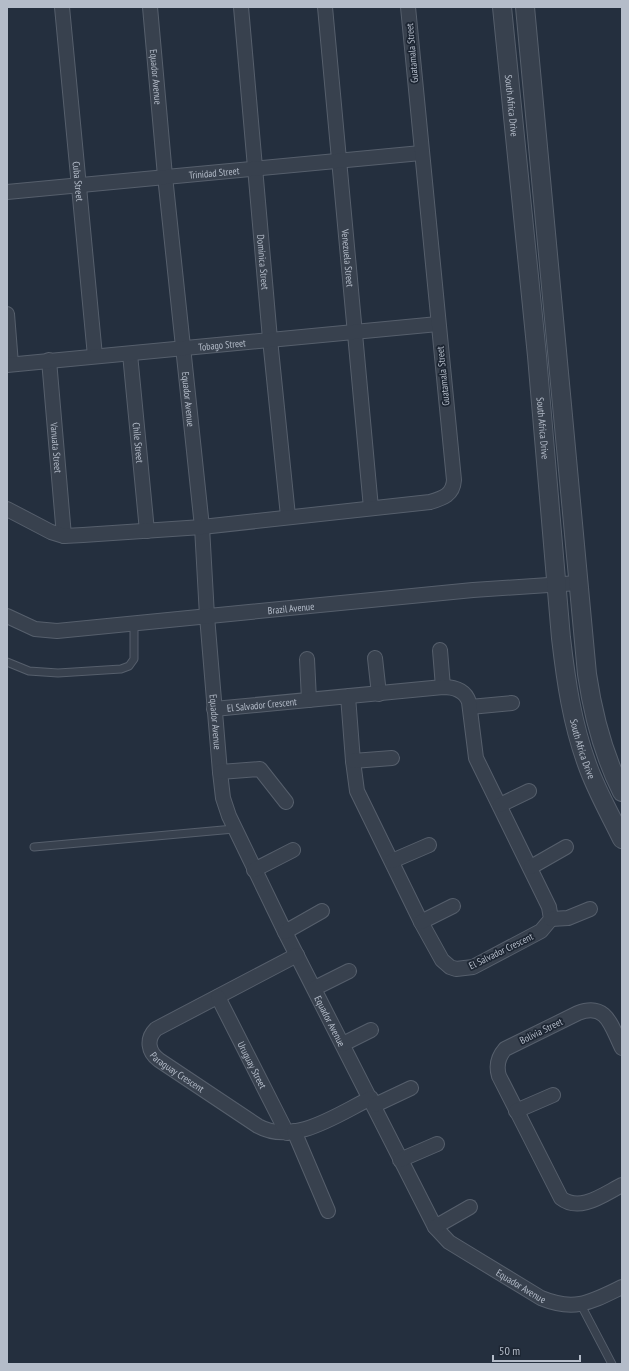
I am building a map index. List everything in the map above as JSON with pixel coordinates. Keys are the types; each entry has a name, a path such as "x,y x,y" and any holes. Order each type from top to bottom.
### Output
{"street":[{"name":"Cuba Street","path":"62,7 94,356"},
{"name":"Equador Avenue","path":"150,7 165,176 202,527 214,709 223,798 234,829 254,870 373,1101 400,1160 436,1227 449,1242 541,1298 560,1304 578,1305"},
{"name":"Dominica Street","path":"240,7 270,339 288,516"},
{"name":"Venezuela Street","path":"325,7 371,508"},
{"name":"Guatamala Street","path":"202,527 288,516 430,502 448,496 452,490 454,480 408,7"},
{"name":"South Africa Drive","path":"502,7 537,356 562,652 575,725 593,780 622,839"},
{"name":"South Africa Drive","path":"525,7 578,583 590,696 604,750 622,792"},
{"name":"Trinidad Street","path":"7,192 255,167 340,162 421,153"},
{"path":"7,314 9,364"},
{"name":"Tobago Street","path":"9,364 130,354 184,347 438,324"},
{"name":"Chile Street","path":"130,354 147,531"},
{"name":"Vanuata Street","path":"49,360 64,536"},
{"path":"7,509 51,532 64,536 202,527"},
{"name":"Brazil Avenue","path":"7,616 27,626 48,631 465,591 578,583"},
{"path":"440,650 443,687"},
{"path":"375,658 378,694"},
{"name":"El Salvador Crescent","path":"307,659 309,700"},
{"name":"El Salvador Crescent","path":"214,709 348,696 378,694 443,687 457,689 468,698 476,758 531,866 546,899 551,919 545,927 534,935 473,967 461,969 450,967 442,960 421,922 359,796 353,761 348,696"},
{"path":"470,708 512,703"},
{"path":"353,761 392,758"},
{"path":"220,772 260,769 286,802"},
{"path":"500,805 529,791"},
{"path":"392,861 429,845"},
{"path":"531,866 566,847"},
{"path":"254,870 293,850"},
{"path":"421,922 454,906"},
{"path":"551,919 568,918 590,909"},
{"path":"285,932 322,911"},
{"name":"Paraguay Crescent","path":"297,955 156,1029 150,1036 149,1042 152,1052 159,1060 258,1126 267,1130 290,1132 314,1126 373,1101 411,1088"},
{"path":"315,988 349,971"},
{"name":"Uruguay Street","path":"218,997 290,1132 328,1211"},
{"name":"Bolivia Street","path":"622,1048 605,1014 599,1010 590,1009 578,1013 505,1049 498,1060 498,1072 557,1192 566,1201 575,1204 585,1203 622,1185"},
{"path":"343,1044 371,1030"},
{"path":"516,1111 553,1095"},
{"path":"400,1160 437,1144"},
{"path":"436,1227 470,1207"},
{"path":"578,1305 595,1300 622,1287"}],"lane":[{"path":"7,662 29,671 58,673 121,669 129,666 134,659 134,623"},
{"path":"34,847 234,829"},
{"path":"578,1305 612,1364"}]}
